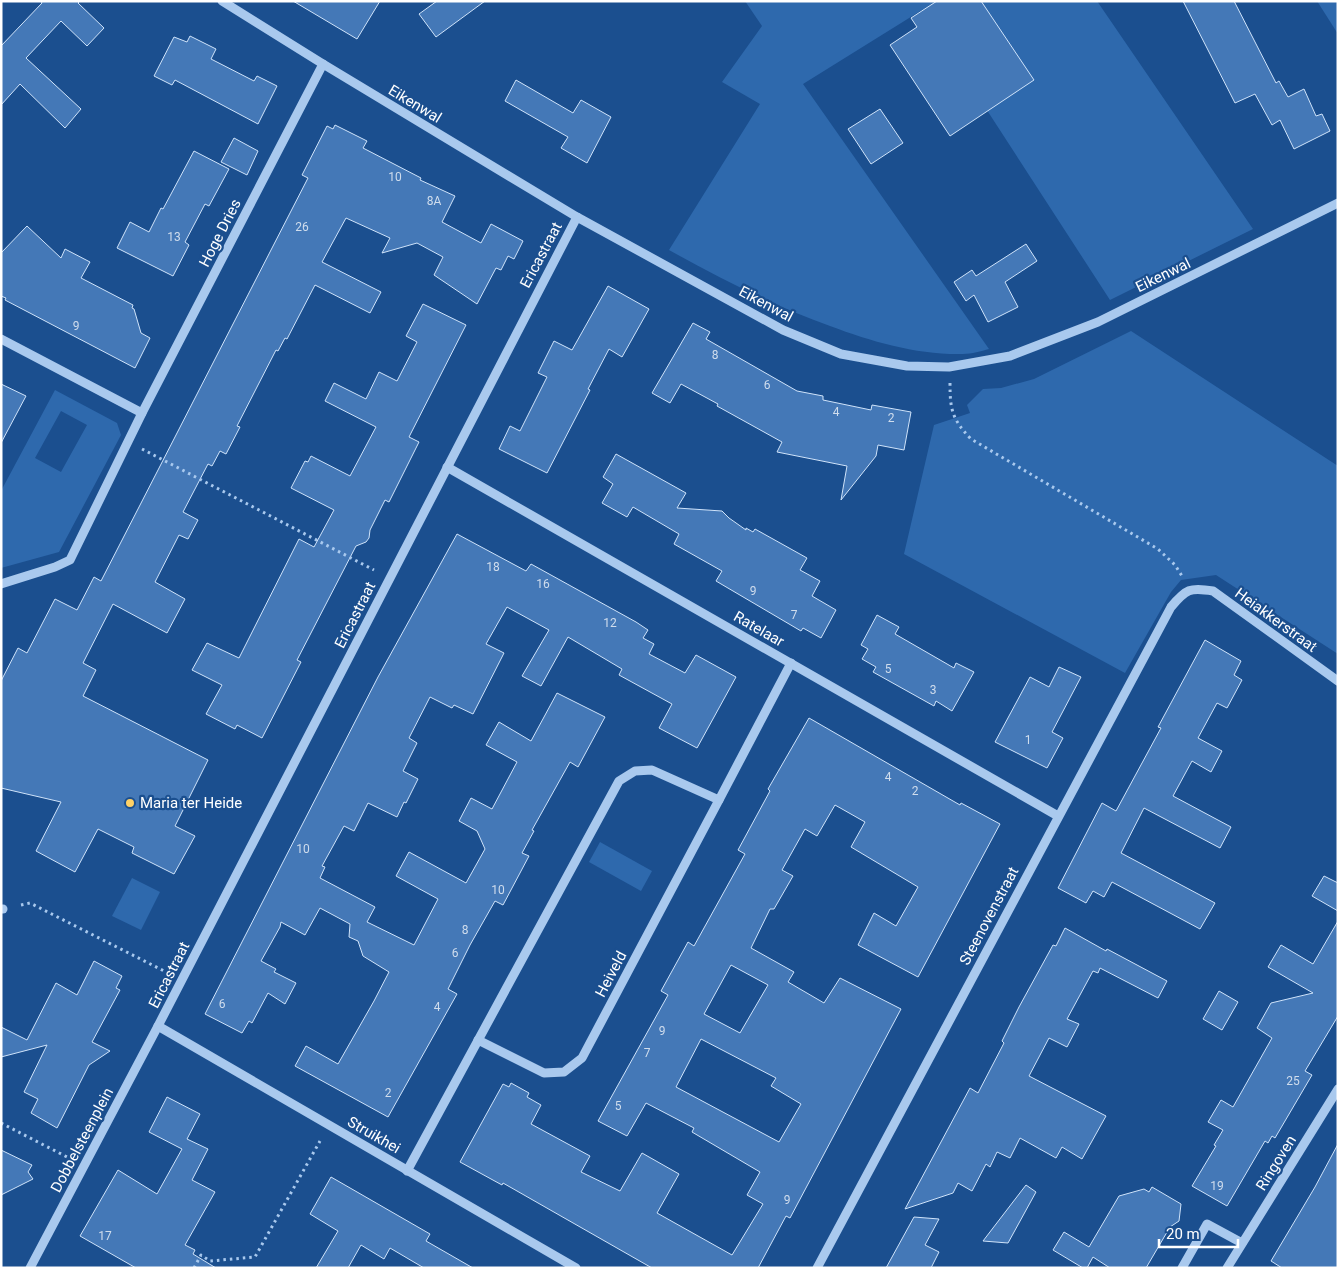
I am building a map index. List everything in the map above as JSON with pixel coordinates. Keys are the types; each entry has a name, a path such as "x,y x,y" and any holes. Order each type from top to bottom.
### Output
{"street":[{"name":"Eikenwal","path":"222,1 577,217 783,330 841,354 907,366 949,368 1010,356 1098,322 1338,203"},
{"name":"Hoge Dries","path":"1,584 55,567 70,560 142,413 323,64"},
{"name":"Ericastraat","path":"158,1026 577,217"},
{"path":"1,339 142,413"},
{"name":"Ratelaar","path":"447,467 1058,816"},
{"name":"Heiakkerstraat","path":"1196,588 1213,591 1338,681"},
{"name":"Steenovenstraat","path":"817,1268 1171,607 1182,594 1196,588"},
{"name":"Heiveld","path":"478,1040 544,1073 564,1072 582,1058 791,663"},
{"path":"407,1171 619,781 635,771 652,770 719,800"},
{"name":"Struikhei","path":"158,1026 576,1268"},
{"name":"Dobbelsteenplein","path":"30,1268 158,1026"},
{"name":"Ringoven","path":"1227,1268 1336,1095"},
{"path":"1182,1268 1208,1224 1242,1243"}],"path":[{"path":"949,368 950,406 958,426 970,439 1158,549 1175,565 1182,576 1196,588"},
{"path":"128,442 389,578"},
{"path":"2,909 30,903 182,980"},
{"path":"1,1123 84,1166"},
{"path":"194,1268 201,1255 210,1260 255,1257 328,1125"}],"shaded area":[{"path":"745,1 1097,1 1253,229 1110,300 922,10 803,84 989,349 963,354 912,350 846,332 768,301 669,250 760,104 722,82 762,26"},
{"path":"1317,1 1338,1 1338,34"},
{"path":"1131,331 1338,466 1338,654 1216,575 1181,580 1171,592 1125,673 904,554 934,425 970,413 967,405 983,389 1001,388 1034,379"},
{"path":"55,390 117,423 121,435 59,552 1,568 1,491","holes":["61,411 87,425 61,472 35,458"]},
{"path":"600,842 652,871 641,891 589,862"},
{"path":"132,878 160,892 141,930 112,916"}],"building":[{"path":"41,1 80,1 78,3 104,28 87,46 61,21 26,58 81,109 65,128 20,84 1,105 1,46 42,3"},
{"path":"293,1 380,1 357,39"},
{"path":"437,1 485,1 436,37 419,14"},
{"path":"937,1 981,1 1034,80 950,136 890,45 917,27 911,18"},
{"path":"1183,1 1234,1 1276,83 1279,81 1288,97 1304,89 1316,116 1322,114 1330,131 1294,149 1280,120 1272,125 1255,94 1235,103"},
{"path":"190,36 216,49 211,59 254,81 257,76 277,86 258,124 175,80 172,85 154,76 174,37 187,42"},
{"path":"516,80 573,113 581,100 611,117 587,163 561,148 568,137 505,101"},
{"path":"880,109 903,143 871,164 848,129"},
{"path":"335,125 367,141 363,148 421,178 420,180 455,196 442,222 481,243 491,224 523,241 514,259 508,256 501,270 496,268 477,304 434,275 443,257 417,243 382,253 390,238 346,218 322,262 381,292 370,313 315,285 287,339 285,338 278,351 276,350 237,426 240,427 226,454 220,451 212,466 208,464 183,512 198,520 188,539 179,535 155,582 185,599 167,633 113,604 83,663 96,670 83,696 208,760 175,826 195,836 174,874 132,853 134,847 98,829 75,872 36,851 61,802 1,788 1,681 18,648 27,653 55,599 77,610 94,577 101,581 308,178 302,175 327,126 333,129"},
{"path":"234,138 258,151 247,175 221,162"},
{"path":"194,151 229,169 209,206 205,204 185,242 189,245 173,276 117,248 130,222 149,232"},
{"path":"27,226 61,258 65,249 90,262 81,278 133,305 132,308 134,309 141,333 150,338 135,368 5,300 6,298 1,296 1,253"},
{"path":"1026,244 1037,261 1005,282 1018,307 988,322 974,295 966,301 954,282 972,270 976,276"},
{"path":"608,286 649,309 622,357 609,349 547,473 499,449 510,426 520,431 547,377 538,373 554,341 572,350"},
{"path":"423,304 466,325 409,437 419,442 389,502 385,500 370,530 369,538 366,542 356,546 297,660 301,662 262,738 237,725 235,729 206,714 222,685 192,670 207,643 239,658 299,539 314,547 334,510 291,488 305,461 308,462 311,456 350,476 376,427 325,401 334,383 366,399 379,372 397,381 417,342 406,336"},
{"path":"693,323 710,332 706,339 797,391 823,396 823,400 871,410 872,405 911,412 904,450 878,445 876,456 841,500 847,466 777,452 782,442 681,384 670,403 652,393"},
{"path":"1,384 26,396 1,443"},
{"path":"616,454 686,493 677,508 722,511 746,530 746,528 753,532 755,529 807,558 800,570 820,581 812,596 836,610 821,638 803,628 801,631 716,581 722,571 674,544 679,534 633,507 627,517 602,503 613,484 603,477"},
{"path":"457,534 526,571 531,564 636,622 648,630 643,638 654,644 649,654 685,673 696,655 736,677 697,748 659,728 672,704 619,675 622,669 568,637 541,686 522,676 549,630 507,607 486,644 504,653 473,714 454,705 452,708 430,697 409,738 417,743 403,771 418,779 406,803 404,802 397,817 368,803 354,831 344,826 322,866 325,867 320,878 375,907 367,922 414,945 438,899 396,876 409,852 466,883 485,849 477,831 459,821 471,798 492,809 517,762 486,745 499,722 531,741 557,693 605,717 578,767 570,762 532,830 534,831 522,853 529,856 503,905 495,901 470,945 448,989 457,994 388,1117 295,1066 306,1046 338,1064 389,972 363,956 358,941 349,937 350,924 320,908 305,935 281,922 261,961 276,969 274,972 296,983 285,1004 268,993 252,1023 249,1021 242,1033 205,1014 378,677"},
{"path":"877,615 899,627 895,634 954,668 956,663 974,672 952,711 936,701 934,706 873,672 876,667 862,659 868,649 861,645"},
{"path":"1205,640 1241,661 1234,675 1242,680 1227,708 1217,703 1198,738 1222,751 1211,772 1192,761 1173,796 1231,827 1220,848 1144,808 1121,853 1215,903 1200,929 1112,882 1104,897 1093,891 1086,903 1058,888 1102,803 1116,811 1161,728 1158,727"},
{"path":"1059,667 1081,677 1052,732 1063,738 1047,768 995,742 1030,677 1049,687"},
{"path":"809,718 960,805 961,803 1000,824 918,977 858,945 874,913 896,926 918,887 851,847 865,822 835,805 817,836 805,829 782,870 793,876 774,909 770,909 751,948 794,972 788,982 824,1003 840,978 901,1009 790,1218 786,1216 758,1268 652,1268 503,1183 502,1185 460,1162 503,1084 509,1087 511,1083 529,1093 527,1097 541,1105 531,1124 590,1156 581,1172 620,1191 642,1153 679,1174 657,1213 732,1255 763,1204 747,1195 760,1172 692,1132 694,1128 646,1103 627,1136 598,1121 668,995 661,991 688,942 694,946 745,854 738,850 770,791 768,789","holes":["731,965 768,985 740,1033 704,1014","701,1039 776,1078 771,1086 801,1104 779,1142 676,1087"]},
{"path":"1324,876 1338,883 1338,911 1312,896"},
{"path":"1338,921 1338,1016 1305,1071 1312,1075 1275,1138 1272,1136 1268,1143 1265,1141 1227,1206 1192,1186 1216,1146 1214,1145 1223,1130 1208,1122 1221,1100 1233,1107 1272,1038 1257,1028 1271,1003 1313,993 1268,967 1281,945 1313,964"},
{"path":"1065,928 1106,951 1107,949 1167,981 1158,998 1100,968 1098,973 1093,971 1067,1019 1079,1024 1067,1047 1049,1038 1029,1076 1106,1116 1082,1159 1062,1147 1056,1158 1020,1138 1010,1158 997,1152 990,1167 986,1164 972,1191 958,1183 953,1193 905,1209 970,1088 978,1093 1004,1043 1002,1041 1019,1007 1053,945 1056,946"},
{"path":"94,961 122,976 116,988 120,990 92,1042 110,1051 89,1065 57,1128 31,1113 38,1099 24,1092 47,1045 1,1057 1,1027 27,1040 56,983 77,995"},
{"path":"1219,991 1238,1002 1222,1030 1203,1019"},
{"path":"167,1097 200,1114 187,1139 208,1149 192,1180 215,1192 185,1245 195,1250 193,1254 216,1268 136,1268 80,1236 118,1170 157,1194 182,1149 149,1132"},
{"path":"1338,1144 1338,1268 1282,1268 1271,1261"},
{"path":"1,1150 32,1165 28,1172 33,1179 1,1195"},
{"path":"331,1177 430,1234 426,1241 473,1268 424,1268 390,1248 384,1259 361,1245 348,1268 316,1268 338,1231 310,1214"},
{"path":"1026,1185 1036,1192 1008,1243 983,1241"},
{"path":"1152,1187 1181,1204 1179,1221 1170,1227 1146,1268 1110,1268 1093,1257 1087,1268 1083,1268 1053,1250 1064,1232 1089,1247 1119,1196 1144,1189 1149,1192"},
{"path":"914,1217 939,1219 925,1245 939,1252 931,1268 886,1268"}],"place":[{"name":"Maria ter Heide","path":"130,803"}]}
